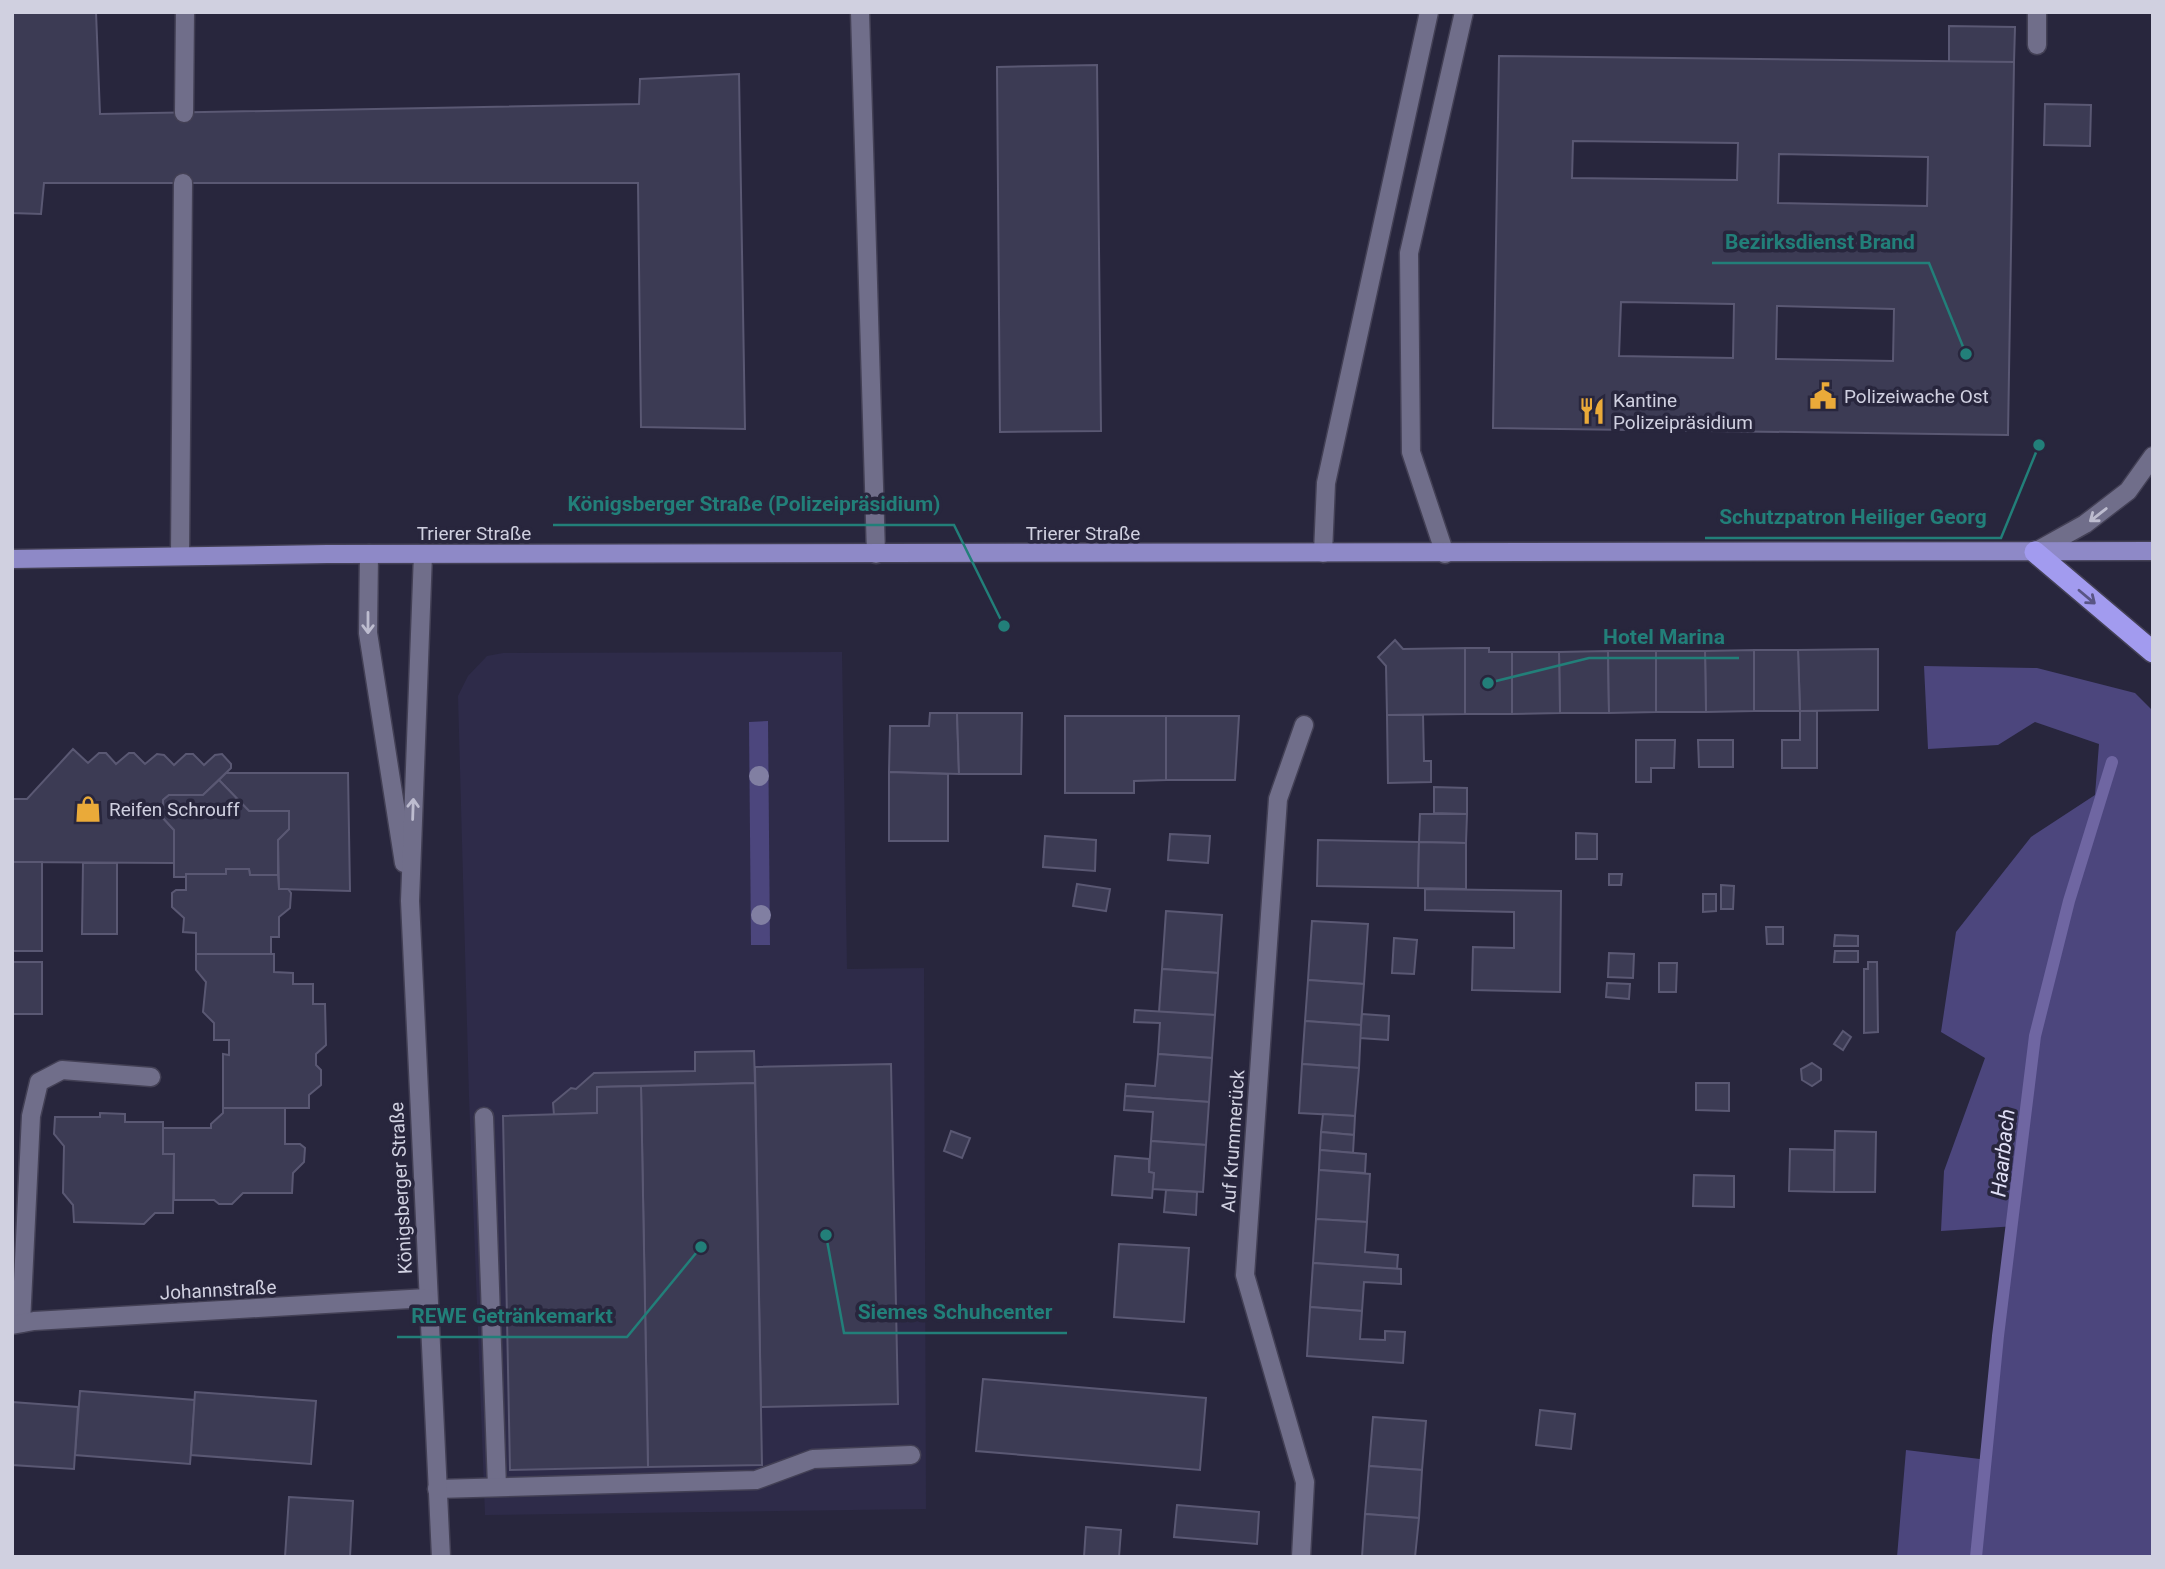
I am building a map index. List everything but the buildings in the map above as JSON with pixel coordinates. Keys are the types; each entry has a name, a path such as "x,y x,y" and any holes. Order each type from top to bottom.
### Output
{"highway":[{"path":"2035,552 2153,652"}],"main road":[{"name":"Trierer Straße","path":"12,559 369,554 2153,551"}],"street":[{"path":"184,113 185,12"},
{"path":"860,12 876,554"},
{"path":"1323,553 1326,483 1429,12"},
{"path":"1445,554 1411,452 1409,253 1464,12"},
{"path":"2037,12 2037,45"},
{"path":"180,555 183,183"},
{"path":"2035,552 2085,524 2128,491 2153,456"},
{"name":"Königsberger Straße","path":"369,554 368,633 410,901"},
{"name":"Königsberger Straße","path":"423,554 410,901 441,1557"},
{"name":"Auf Krummerück","path":"1301,1557 1305,1482 1245,1275 1278,799 1304,725"},
{"path":"16,1324 31,1116 39,1082 62,1070 151,1077"},
{"path":"484,1117 497,1487"},
{"name":"Johannstraße","path":"16,1324 427,1298"},
{"path":"438,1489 756,1480 813,1459 911,1455"}],"shaded area":[{"path":"842,652 847,969 924,968 926,1509 485,1515 469,1097 458,696 468,676 487,656 503,653"},
{"path":"1924,666 2037,668 2135,693 2153,711 2153,1557 1897,1557 1906,1450 1988,1460 2016,1226 1941,1231 1944,1171 1985,1058 1941,1032 1956,932 2031,837 2095,795 2099,744 2035,722 1998,745 1928,749"},
{"path":"768,721 770,945 751,945 749,722"}],"waterway":[{"name":"Haarbach","path":"1976,1557 1998,1336 2035,1036 2069,901 2112,762"}],"place":[{"name":"Bezirksdienst Brand","path":"1966,354"},
{"name":"Polizeiwache Ost","path":"1823,396"},
{"name":"Kantine Polizeipräsidium","path":"1592,411"},
{"name":"Schutzpatron Heiliger Georg","path":"2039,445"},
{"name":"Königsberger Straße (Polizeipräsidium)","path":"1004,626"},
{"name":"Hotel Marina","path":"1488,683"},
{"name":"Reifen Schrouff","path":"88,809"},
{"name":"Siemes Schuhcenter","path":"826,1235"},
{"name":"REWE Getränkemarkt","path":"701,1247"}]}
